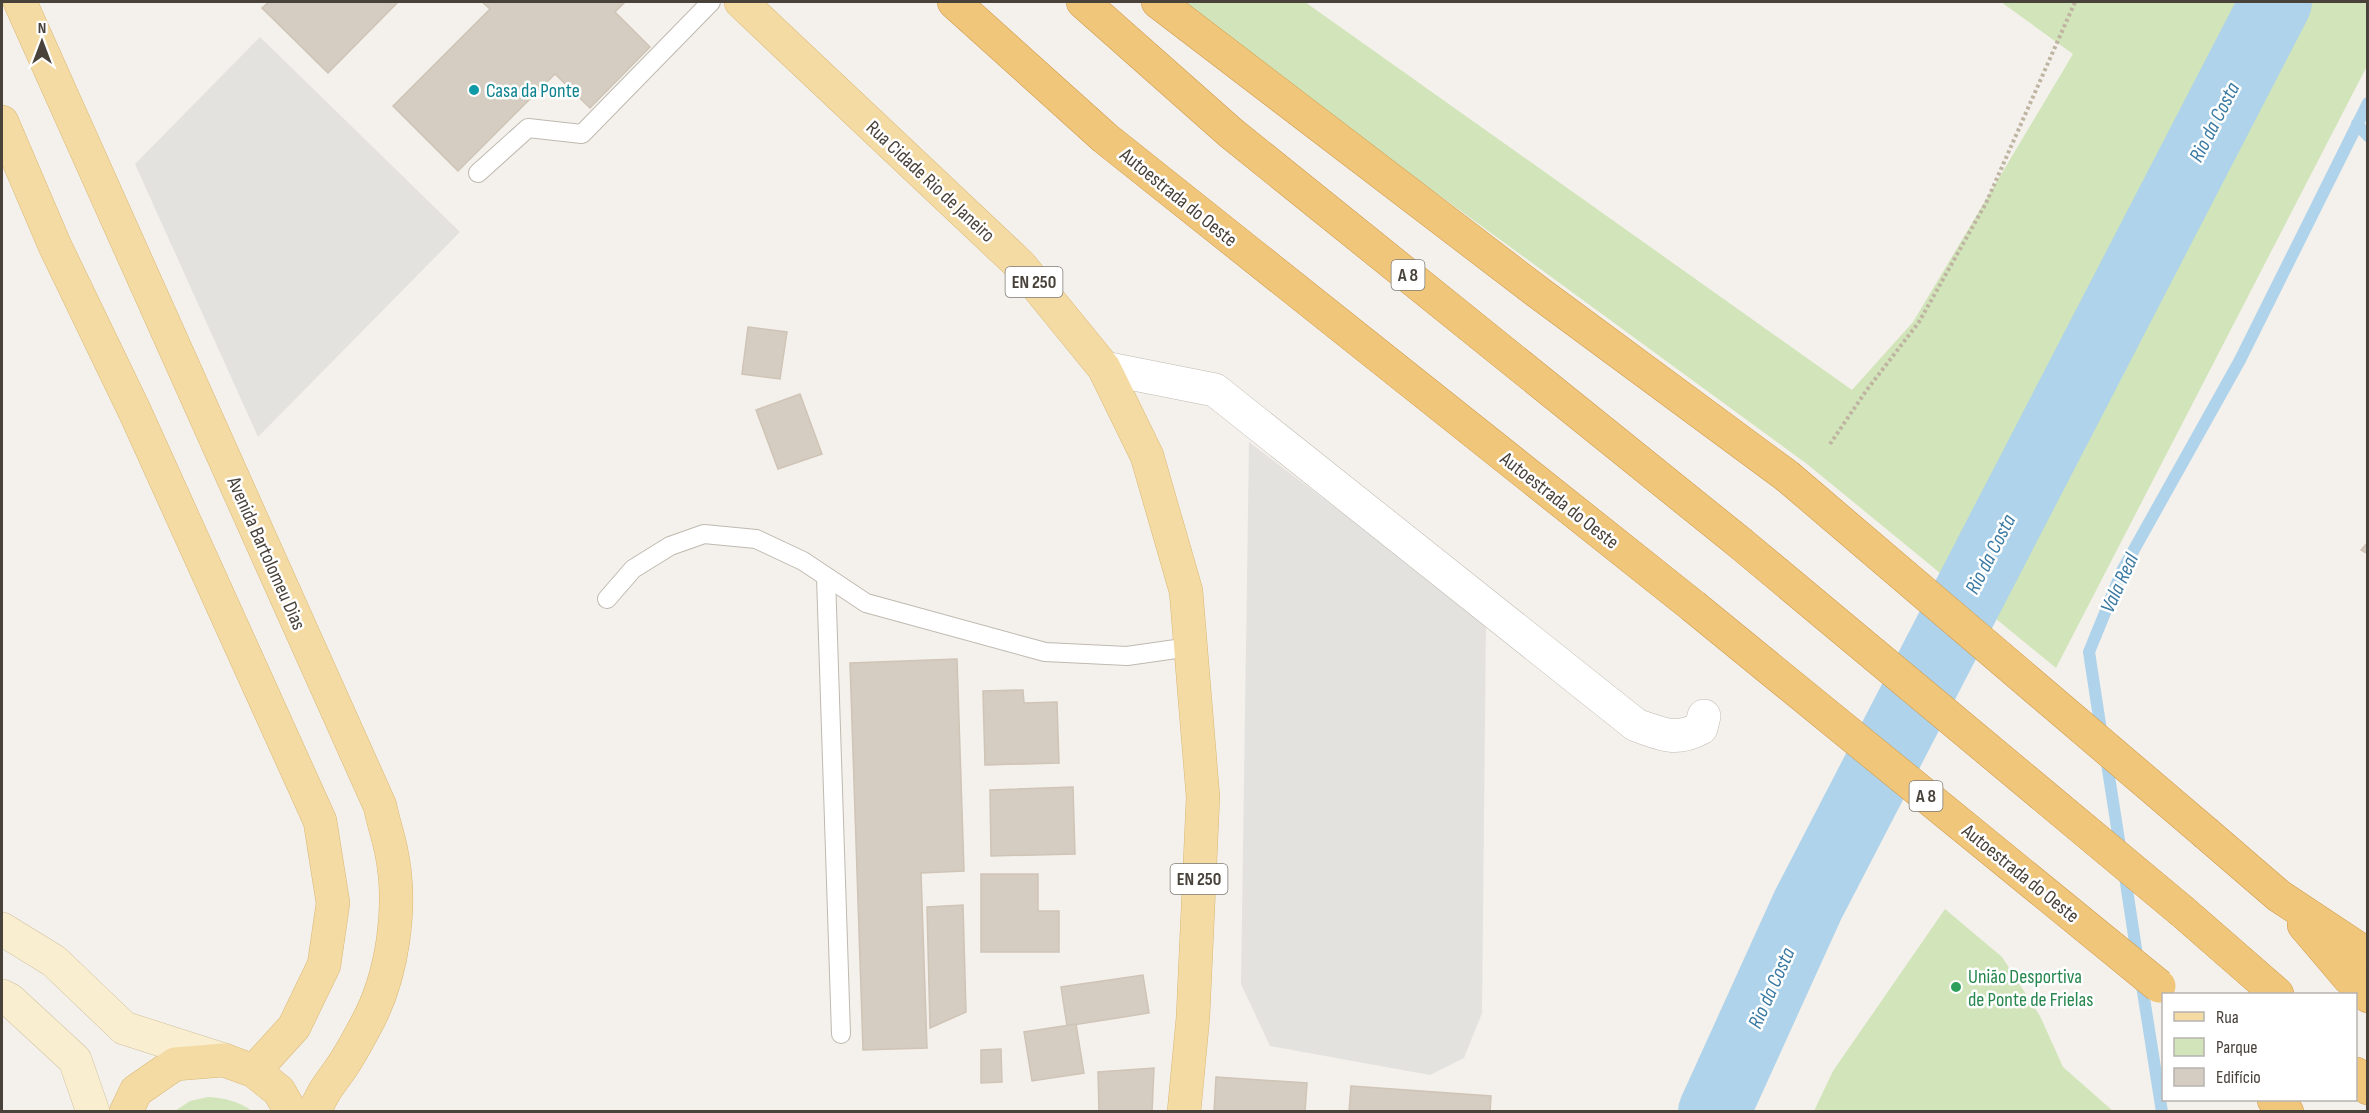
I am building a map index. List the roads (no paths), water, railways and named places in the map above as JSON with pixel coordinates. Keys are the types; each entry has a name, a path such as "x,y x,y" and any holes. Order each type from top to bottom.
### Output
{"highway":[{"name":"Autoestrada do Oeste","path":"954,2 1105,138 1694,606 2164,990"},
{"name":"A 8","path":"1083,2 1231,133 1738,542 2183,912 2276,993"},
{"path":"1158,2 1539,293 1787,476 2279,896 2367,955"},
{"path":"2279,896 2367,996"},
{"path":"2357,1076 2367,1088"},
{"path":"2275,1101 2287,1112"}],"main road":[{"name":"Avenida Bartolomeu Dias","path":"20,2 375,795 392,852 395,898 394,938 385,982 368,1022 343,1065 322,1093 315,1112"},
{"name":"Rua Cidade Rio de Janeiro","path":"741,2 1020,265 1104,368 1147,456 1186,591 1190,647"},
{"path":"2,122 55,246 135,412 320,821 333,903 324,965 294,1027 239,1065"},
{"name":"EN 250","path":"1184,1112 1193,1017 1203,797 1190,647"},
{"path":"126,1112 136,1091 175,1064 239,1065 279,1091 291,1112"}],"street":[{"path":"1104,368 1215,390 1636,725 1667,736 1687,736 1701,728 1704,716"},
{"path":"2,929 54,962 124,1028 239,1065"},
{"path":"2,996 10,1000 75,1060 93,1112"}],"lane":[{"path":"478,173 528,128 582,134 711,2"},
{"path":"607,598 633,569 642,563 670,546 704,534 756,539 803,561 866,603 1045,652 1127,656 1190,647"},
{"path":"826,577 841,1034"}],"waterway":[{"name":"Rio da Costa","path":"1714,1112 1808,905 2276,2"},
{"name":"Vala Real","path":"2102,737 2089,652 2122,571 2240,360 2368,103"},
{"path":"2357,124 2368,136"},
{"name":"Vala Real","path":"2106,757 2121,853"},
{"name":"Vala Real","path":"2124,870 2138,962"},
{"name":"Vala Real","path":"2141,979 2162,1112"}],"place":[{"name":"Casa da Ponte","path":"474,90"},
{"name":"União Desportiva de Ponte de Frielas","path":"1956,987"}]}
